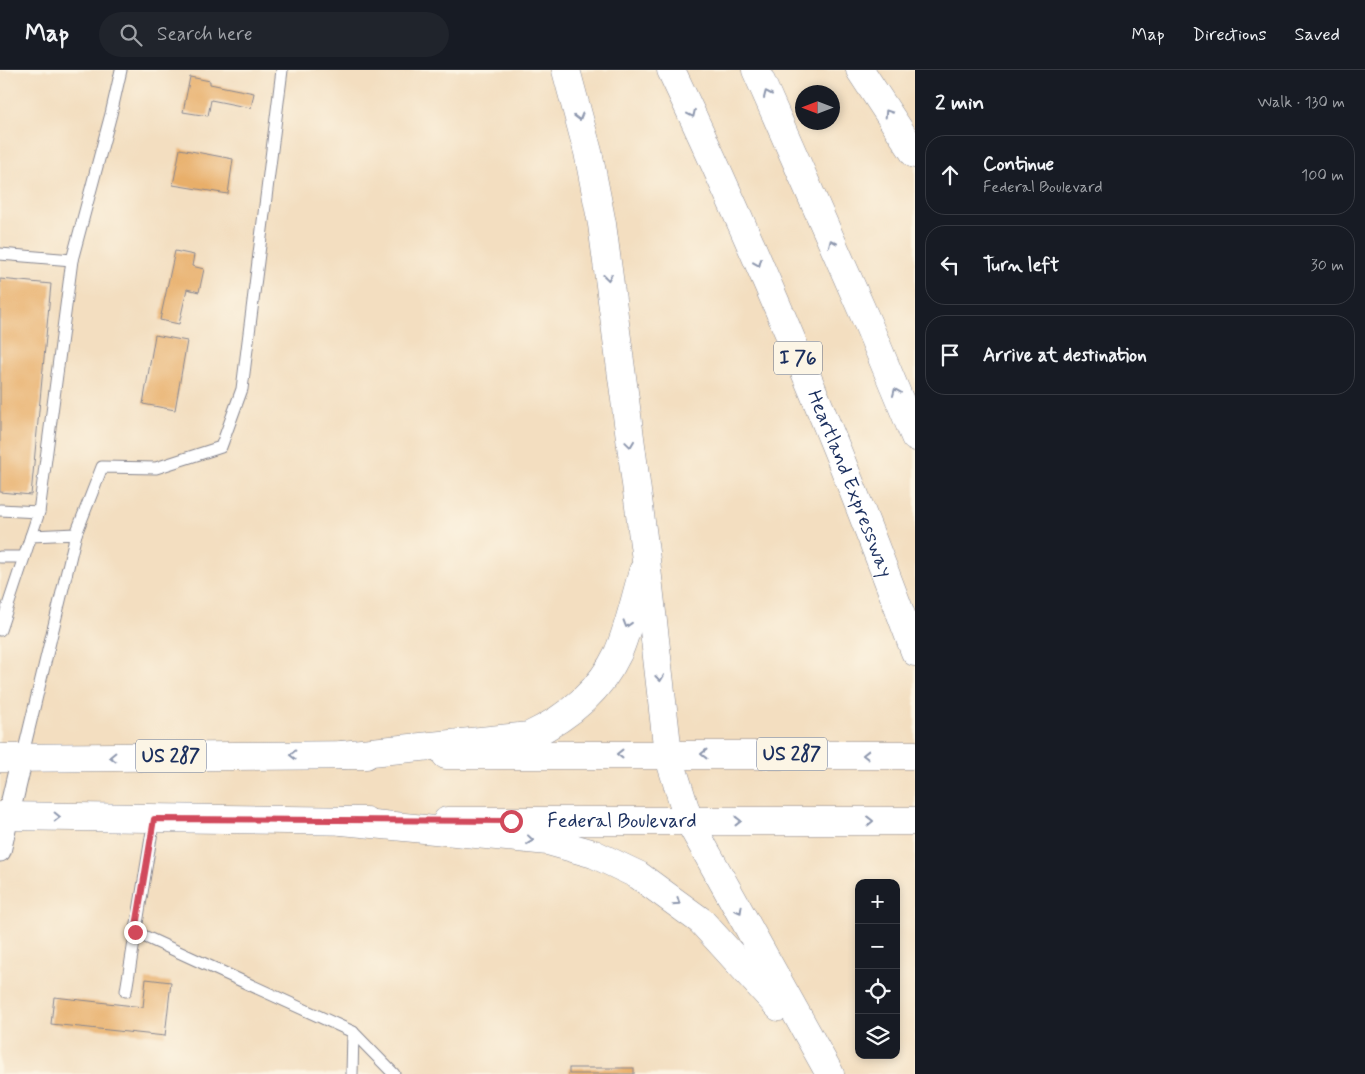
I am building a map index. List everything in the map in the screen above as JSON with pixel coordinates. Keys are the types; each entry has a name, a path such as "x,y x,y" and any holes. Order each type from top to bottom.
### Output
{"main road":[{"path":"566,70 588,152 602,224 646,560 668,754 689,821 830,1074"},
{"name":"Heartland Expressway","path":"671,70 753,252 817,401 915,651"},
{"path":"756,70 868,324 915,437"},
{"path":"860,70 915,154"},
{"path":"342,755 529,736 551,725 600,684 618,652 646,560"},
{"name":"US 287","path":"11,758 342,755 915,755"},
{"name":"Federal Boulevard","path":"4,816 342,821 915,820"},
{"path":"342,821 548,841 594,854 638,875 701,920 813,1045"}],"street":[{"path":"0,851 11,758"}],"lane":[{"path":"0,628 38,512 72,260 111,114 120,70"},
{"path":"11,758 76,534 102,467 156,468 221,447 242,389 282,70"},
{"path":"0,254 72,260"},
{"path":"0,510 38,512"},
{"path":"31,536 76,534"},
{"path":"0,556 24,557"},
{"path":"126,991 154,819"},
{"path":"135,932 353,1032 394,1074"},
{"path":"352,1074 353,1032"}],"building":[{"path":"190,77 210,81 210,84 254,93 251,108 211,100 208,116 183,112"},
{"path":"180,149 233,159 228,194 173,185"},
{"path":"175,251 194,255 192,266 204,269 199,292 187,289 179,324 160,320"},
{"path":"0,279 51,284 31,495 0,492"},
{"path":"155,335 187,341 175,410 143,404"},
{"path":"146,979 171,982 165,1036 51,1024 54,997 143,1007"},
{"path":"569,1068 634,1068 634,1074 569,1074"}],"route":[{"path":"135,932 154,819 511,821"}]}
